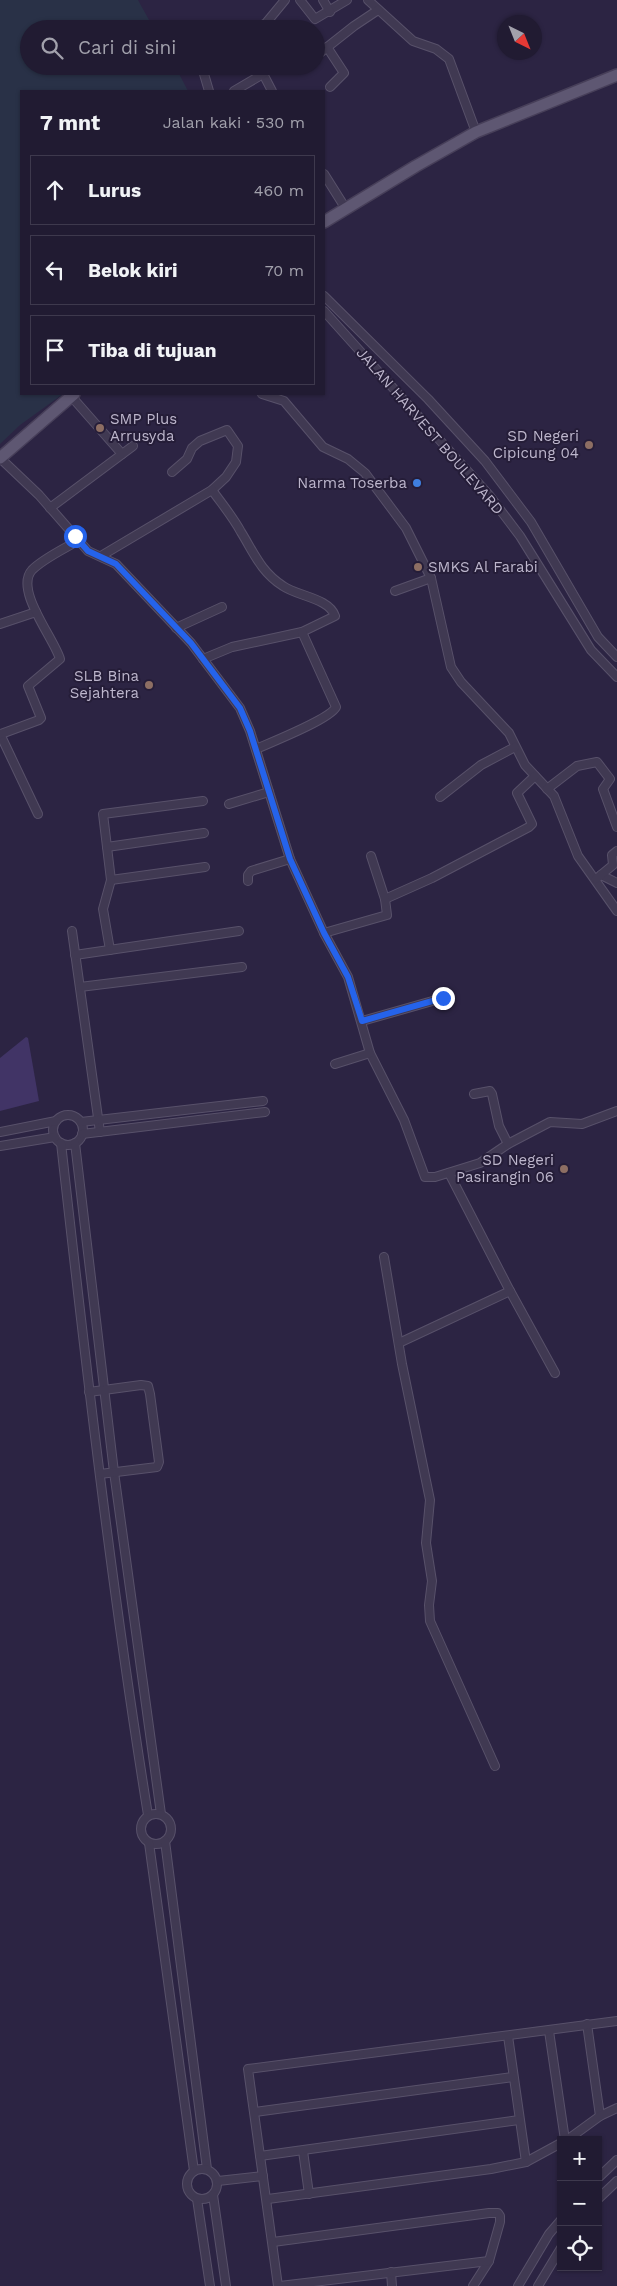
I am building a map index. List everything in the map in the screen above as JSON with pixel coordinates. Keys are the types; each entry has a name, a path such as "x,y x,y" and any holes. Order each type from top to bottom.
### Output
{"main road":[{"path":"325,221 476,132 617,75"},
{"path":"0,458 73,395"}],"street":[{"path":"268,20 285,0"},
{"path":"300,0 313,19 318,19 347,0"},
{"path":"323,0 330,12"},
{"path":"368,0 413,41 436,49 449,59 476,132"},
{"path":"330,87 344,73 327,47 378,10"},
{"path":"204,75 209,90"},
{"path":"236,90 260,75"},
{"path":"263,75 271,90"},
{"path":"325,176 346,209"},
{"name":"JALAN HARVEST BOULEVARD","path":"325,297 422,394 504,484 530,522 598,637 617,657"},
{"name":"JALAN HARVEST BOULEVARD","path":"325,312 490,495 520,536 591,650 617,677"},
{"path":"410,406 422,394"},
{"path":"73,395 122,454"},
{"path":"265,395 284,401 323,447 348,458 371,479 406,528 431,578 451,667 461,682 509,733 525,765 556,799 578,856 598,877 617,883"},
{"path":"102,556 212,490 233,468 238,456 238,446 230,430 200,441 192,448 187,459 172,472"},
{"path":"50,508 133,446"},
{"path":"0,458 50,508 88,551 116,564 203,659 240,708 256,750 290,859 324,933 348,977 370,1053 404,1120 424,1175 427,1178 480,1163 508,1144 550,1122 582,1124 617,1111"},
{"path":"203,659 232,647 302,632 334,618 334,614 329,607 284,587 269,576 259,565 241,531 212,490"},
{"path":"38,814 4,752 1,734 41,718 28,686 60,659 28,592 30,572 78,540"},
{"path":"396,591 431,578"},
{"path":"176,628 222,607"},
{"path":"0,624 36,612"},
{"path":"256,750 322,718 334,711 336,707 302,632"},
{"path":"440,797 481,765 515,747"},
{"path":"547,789 577,766 598,762 610,779 603,789 617,827"},
{"path":"385,899 432,878 529,827 532,824 517,793 535,776"},
{"path":"229,804 269,792"},
{"path":"110,950 103,909 112,880 103,814 204,801"},
{"path":"107,847 204,833"},
{"path":"598,877 614,865 612,855 617,850"},
{"path":"324,933 385,917 388,911 371,856"},
{"path":"248,882 248,875 251,871 290,859"},
{"path":"112,880 205,867"},
{"path":"598,877 601,891 617,911"},
{"path":"72,932 100,1132"},
{"path":"75,955 239,932"},
{"path":"80,987 242,967"},
{"path":"362,1021 443,998"},
{"path":"335,1064 370,1053"},
{"path":"474,1094 490,1091 499,1126 508,1144"},
{"path":"81,1122 263,1101"},
{"path":"0,1146 58,1140 68,1144 75,1142 82,1134 266,1112"},
{"path":"82,1134 81,1122 76,1117 69,1115 61,1116 53,1129 58,1140 134,1731 148,1815"},
{"path":"0,1132 56,1122"},
{"path":"75,1142 114,1472 161,1814"},
{"path":"450,1173 555,1374"},
{"path":"384,1257 430,1500 426,1543 432,1581 429,1605 430,1621 495,1766"},
{"path":"399,1343 510,1291"},
{"path":"89,1392 141,1385 148,1386 159,1462 157,1467 100,1474"},
{"path":"161,1814 168,1818 171,1826 170,1835 165,1841 157,1844 149,1843 143,1838 140,1830 142,1821 148,1815 161,1814"},
{"path":"165,1841 207,2169 216,2176 218,2181 217,2189 213,2195 206,2199 197,2199 190,2194 187,2186 188,2177 194,2171 207,2169"},
{"path":"149,1843 194,2171"},
{"path":"489,2261 279,2286 248,2069 549,2031 617,2020"},
{"path":"587,2024 600,2116"},
{"path":"549,2031 565,2136"},
{"path":"508,2036 518,2120 526,2162"},
{"path":"255,2112 513,2077"},
{"path":"572,2136 600,2116 617,2108"},
{"path":"260,2156 518,2120"},
{"path":"268,2199 491,2169 526,2162 557,2145"},
{"path":"303,2151 309,2194"},
{"path":"602,2174 617,2160"},
{"path":"218,2181 263,2176"},
{"path":"602,2195 617,2181"},
{"path":"213,2195 226,2286"},
{"path":"197,2199 210,2286"},
{"path":"273,2242 498,2213 500,2222 489,2261 473,2286"},
{"path":"518,2286 549,2234 557,2225"},
{"path":"538,2286 557,2255"},
{"path":"391,2272 392,2286"}],"shaded area":[{"path":"0,0 138,0 149,20 20,20 20,75 180,75 187,90 20,90 20,395 62,395 20,425 0,444"},
{"path":"26,1037 28,1038 39,1101 0,1111 0,1058"}],"place":[{"name":"SMP Plus Arrusyda","path":"100,428"},
{"name":"SD Negeri Cipicung 04","path":"589,445"},
{"name":"Narma Toserba","path":"417,483"},
{"name":"SMKS Al Farabi","path":"418,567"},
{"name":"SLB Bina Sejahtera","path":"149,685"},
{"name":"SD Negeri Pasirangin 06","path":"564,1169"}],"route":[{"path":"75,536 88,551 110,559 116,564 191,643 240,708 250,731 290,859 324,933 348,977 362,1021 443,998"}]}
